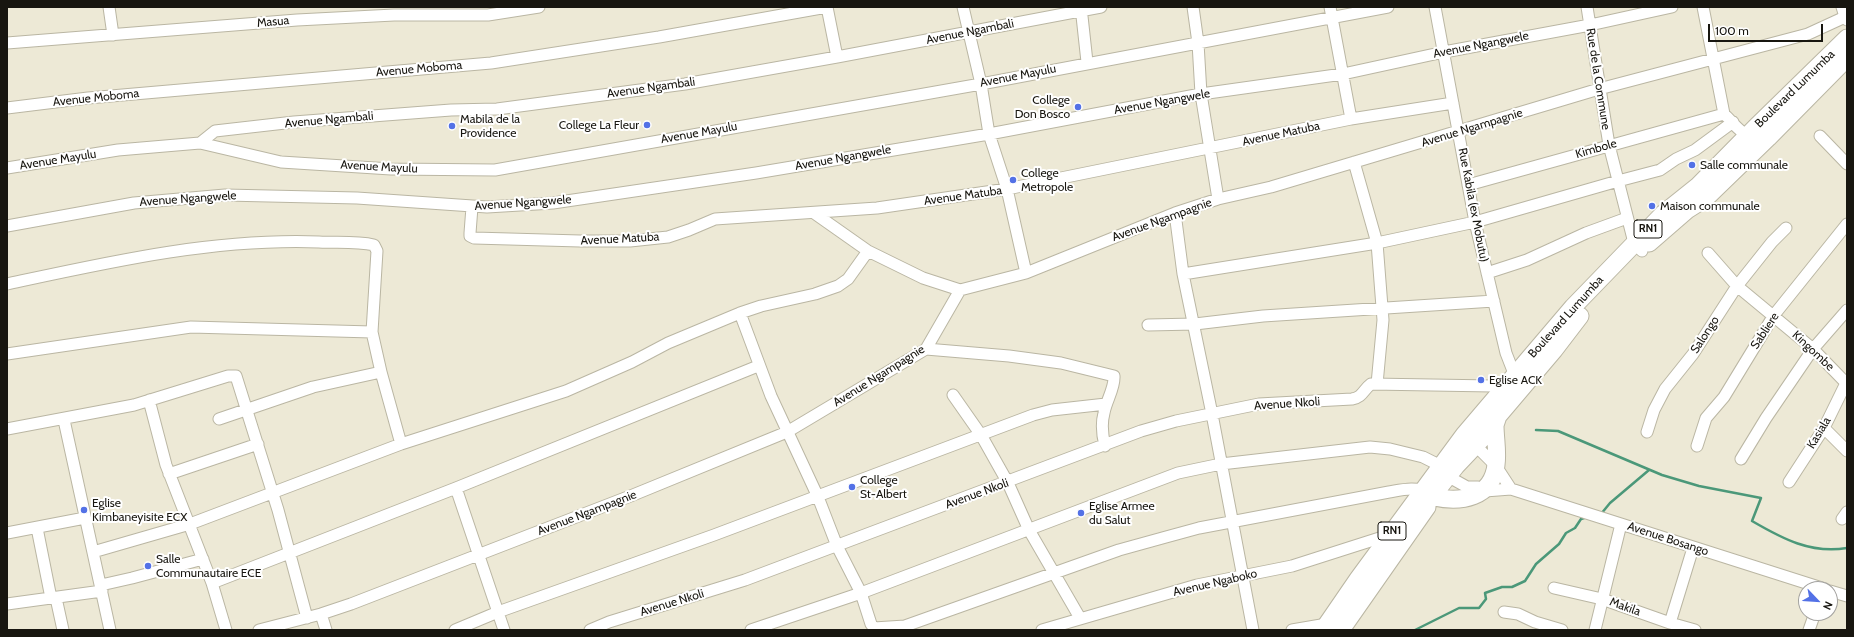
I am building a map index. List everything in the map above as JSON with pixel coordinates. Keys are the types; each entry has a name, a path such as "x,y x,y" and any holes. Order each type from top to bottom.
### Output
{"highway":[{"name":"Boulevard Lumumba","path":"1470,440 1495,425 1498,416 1554,350 1579,316 1638,247 1663,214 1698,186 1751,131 1847,38"},
{"name":"Boulevard Lumumba","path":"1330,628 1389,536 1445,473 1470,440 1482,413 1573,307 1638,247 1687,210 1706,198 1847,58"},
{"path":"1751,131 1768,138"},
{"path":"1428,493 1446,500 1459,499 1480,494 1485,491 1496,466 1495,425 1482,413"},
{"name":"Boulevard Lumumba","path":"1330,628 1427,507 1428,493"}],"street":[{"path":"109,7 113,35"},
{"name":"Masua","path":"7,43 263,22 360,16 488,15 539,7"},
{"path":"827,7 837,57"},
{"name":"Avenue Moboma","path":"7,108 88,98 491,63 659,37 827,7"},
{"path":"963,7 981,84 989,134 1007,189 1026,273"},
{"name":"Avenue Ngambali","path":"200,143 215,131 294,122 451,110 497,109 685,84 969,32 1081,9 1101,7"},
{"path":"1193,7 1198,43 1201,94 1218,199"},
{"name":"Avenue Mayulu","path":"7,168 118,150 200,143 281,162 391,168 494,170 981,84 1087,62 1198,43 1331,12 1388,7"},
{"name":"Rue Kabila (ex Mobutu)","path":"1435,7 1475,222 1506,353 1513,371 1512,377"},
{"name":"Rue de la Commune","path":"1587,7 1609,145 1627,218 1638,247"},
{"name":"Avenue Ngangwele","path":"7,226 134,203 217,195 357,198 472,207 553,203 763,172 989,134 1201,94 1343,74 1444,52 1590,25 1672,7"},
{"path":"1703,7 1724,114 1733,122 1737,129 1751,131"},
{"path":"1081,9 1087,62"},
{"path":"1331,12 1351,119"},
{"name":"Avenue Ngampagnie","path":"259,630 321,614 478,555 787,432 926,350 960,290 1026,273 1175,213 1218,199 1271,187 1600,89 1808,34 1845,15"},
{"name":"Avenue Matuba","path":"472,207 470,236 474,238 580,242 630,241 668,237 689,230 711,220 877,208 1007,189 1351,119 1453,103"},
{"name":"Kimbole","path":"1468,185 1724,114"},
{"path":"1183,274 1377,243 1475,222 1660,170 1676,159 1695,150 1733,122"},
{"path":"1820,136 1847,164"},
{"path":"1354,162 1377,243 1383,320 1372,385 1493,386"},
{"path":"814,213 868,251 923,278 960,290"},
{"path":"1175,213 1183,274 1195,324 1253,630"},
{"path":"1487,273 1527,260 1586,233 1627,218"},
{"name":"Sabliere","path":"1698,446 1706,418 1724,397 1774,315 1847,224"},
{"name":"Salongo","path":"1647,432 1654,410 1666,389 1693,354 1737,286 1772,242 1786,228"},
{"path":"7,284 159,254 236,244 301,241 374,245 377,251 372,332 381,372 401,444"},
{"path":"93,552 190,524 272,491 401,444 566,391 632,362 668,343 740,313 761,306 815,294 838,286 848,279 868,251"},
{"name":"Kingombe","path":"1708,253 1737,286 1774,315 1847,383"},
{"path":"1148,325 1195,324 1263,316 1494,301"},
{"path":"1741,459 1766,418 1812,349 1847,310"},
{"path":"740,313 758,366 787,432 818,496 837,546 861,593 873,629 905,626 963,607 1053,573 1126,548 1192,530 1405,489 1428,493"},
{"path":"7,354 192,327 372,332"},
{"path":"926,350 1009,356 1061,363 1114,376 1106,404 1102,427 1104,446"},
{"path":"212,583 456,488 758,366"},
{"path":"219,419 313,386 381,372"},
{"path":"7,430 64,420 149,400 232,375 236,376 291,552 308,618"},
{"name":"Kasiala","path":"1789,482 1824,428 1847,383"},
{"name":"Avenue Nkoli","path":"590,630 609,622 745,580 1008,483 1141,432 1176,422 1260,404 1358,398 1372,385"},
{"path":"953,395 981,435 1008,483 1029,530 1080,618"},
{"path":"149,400 169,474 212,583 226,630"},
{"path":"455,630 498,612 714,535 1033,415 1052,410 1106,404"},
{"path":"64,420 110,630"},
{"path":"1824,428 1847,450"},
{"path":"751,630 861,593 1178,474 1221,464 1370,447 1390,449 1423,457 1435,462 1445,473 1460,484 1478,487 1485,491 1510,489 1496,466 1470,440"},
{"path":"169,474 258,444"},
{"path":"456,488 504,630"},
{"name":"Avenue Bosango","path":"1510,489 1798,581"},
{"path":"7,533 85,518"},
{"path":"1595,630 1621,524"},
{"path":"37,528 62,630"},
{"name":"Avenue Ngaboko","path":"1042,630 1197,585 1292,566 1389,536"},
{"path":"1670,623 1693,548"},
{"path":"7,604 53,598 101,588 203,559"},
{"name":"Makila","path":"1554,588 1602,599 1670,623 1695,630"},
{"path":"1504,612 1518,614 1535,622 1557,629"},
{"path":"321,614 326,630"},
{"path":"1292,630 1330,628"}],"waterway":[{"path":"1536,430 1558,431 1662,475 1699,486 1761,498 1752,521 1775,534 1798,544 1821,549 1847,548"},
{"path":"1601,514 1610,503 1649,470"},
{"path":"1415,630 1459,608 1479,608 1486,599 1485,593 1502,587 1512,587 1525,581 1536,564 1559,544 1566,533 1575,528 1581,519 1587,517"}],"place":[{"name":"College Don Bosco","path":"1078,107"},
{"name":"College La Fleur","path":"647,125"},
{"name":"Mabila de la Providence","path":"452,126"},
{"name":"Salle communale","path":"1692,165"},
{"name":"College Metropole","path":"1013,180"},
{"name":"Maison communale","path":"1652,206"},
{"name":"Eglise ACK","path":"1481,380"},
{"name":"College St-Albert","path":"852,487"},
{"name":"Eglise Kimbaneyisite ECX","path":"84,510"},
{"name":"Eglise Armee du Salut","path":"1081,513"},
{"name":"Salle Communautaire ECE","path":"148,566"}]}
